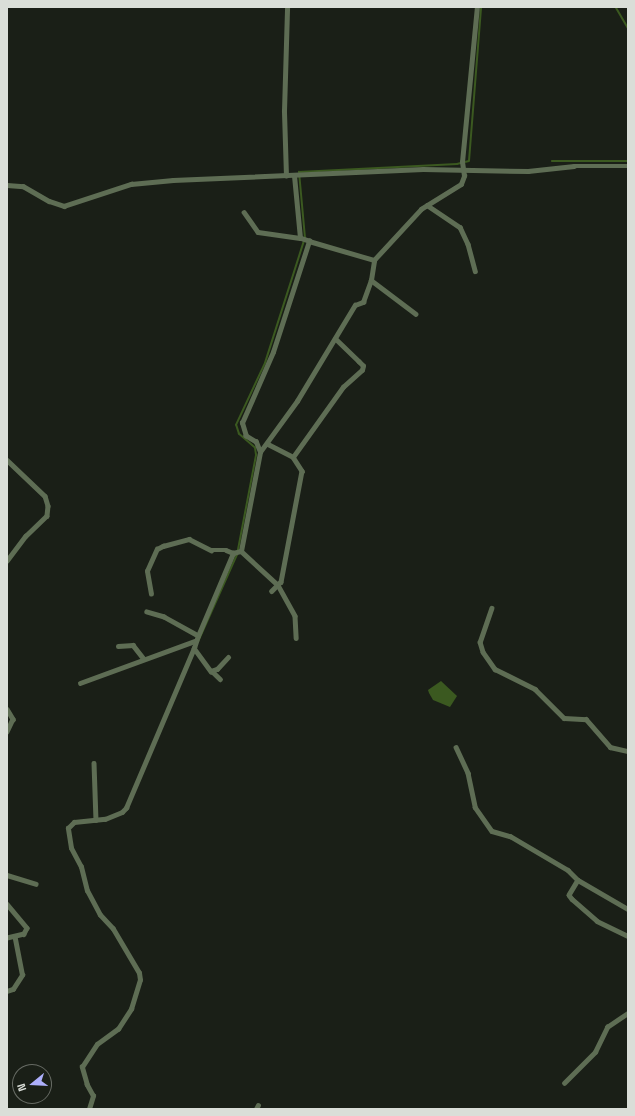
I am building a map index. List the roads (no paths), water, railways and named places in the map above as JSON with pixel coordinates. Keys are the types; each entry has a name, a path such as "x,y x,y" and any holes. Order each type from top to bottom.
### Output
{"street":[{"path":"286,176 284,111 287,7"},
{"path":"89,1109 93,1096 87,1085 82,1067 97,1044 118,1029 131,1009 140,980 139,973 113,929 100,915 87,891 81,867 68,838 69,825 115,816 126,808 194,648 195,641 237,552 260,452 268,444 355,305 363,302 371,280 374,260 427,205 462,184 464,176 462,166 477,7"},
{"path":"7,185 23,186 49,201 64,206 131,184 174,180 297,176 462,166 528,171 574,166 628,166"},
{"path":"260,452 256,442 246,436 242,423 273,352 304,240 297,176"},
{"path":"427,205 460,227 468,244 475,271"},
{"path":"244,212 258,232 304,240 374,260"},
{"path":"371,280 416,314"},
{"path":"293,458 343,387 362,370 363,366 335,339"},
{"path":"268,444 293,458 302,471 302,481 278,585 272,591"},
{"path":"7,460 45,496 48,506 47,516 26,536 7,561"},
{"path":"151,594 147,572 157,549 163,546 189,539 207,549 237,552 278,585 295,616 296,638"},
{"path":"492,608 480,642 483,652 495,669 535,689 564,718 579,717 586,719 610,747 628,751"},
{"path":"147,612 164,617 198,636"},
{"path":"80,683 143,658 195,641"},
{"path":"118,646 133,645 143,658"},
{"path":"194,648 208,669 220,679"},
{"path":"213,672 228,657"},
{"path":"7,709 13,719 7,732"},
{"path":"456,747 468,773 475,807 487,826 568,870 578,880 628,909"},
{"path":"94,763 96,820"},
{"path":"7,875 36,884"},
{"path":"578,880 570,895 572,899 597,921 628,936"},
{"path":"7,904 27,928 24,934 15,938 7,938"},
{"path":"7,991 13,990 22,975 15,938"},
{"path":"564,1082 595,1052 608,1027 628,1013"}],"waterway":[{"path":"305,238 299,172 457,164 469,161 481,7"},
{"path":"616,7 628,28"},
{"path":"552,161 628,161"},
{"path":"198,642 237,555 256,455 255,448 239,434 236,425 265,363 304,241"}]}
